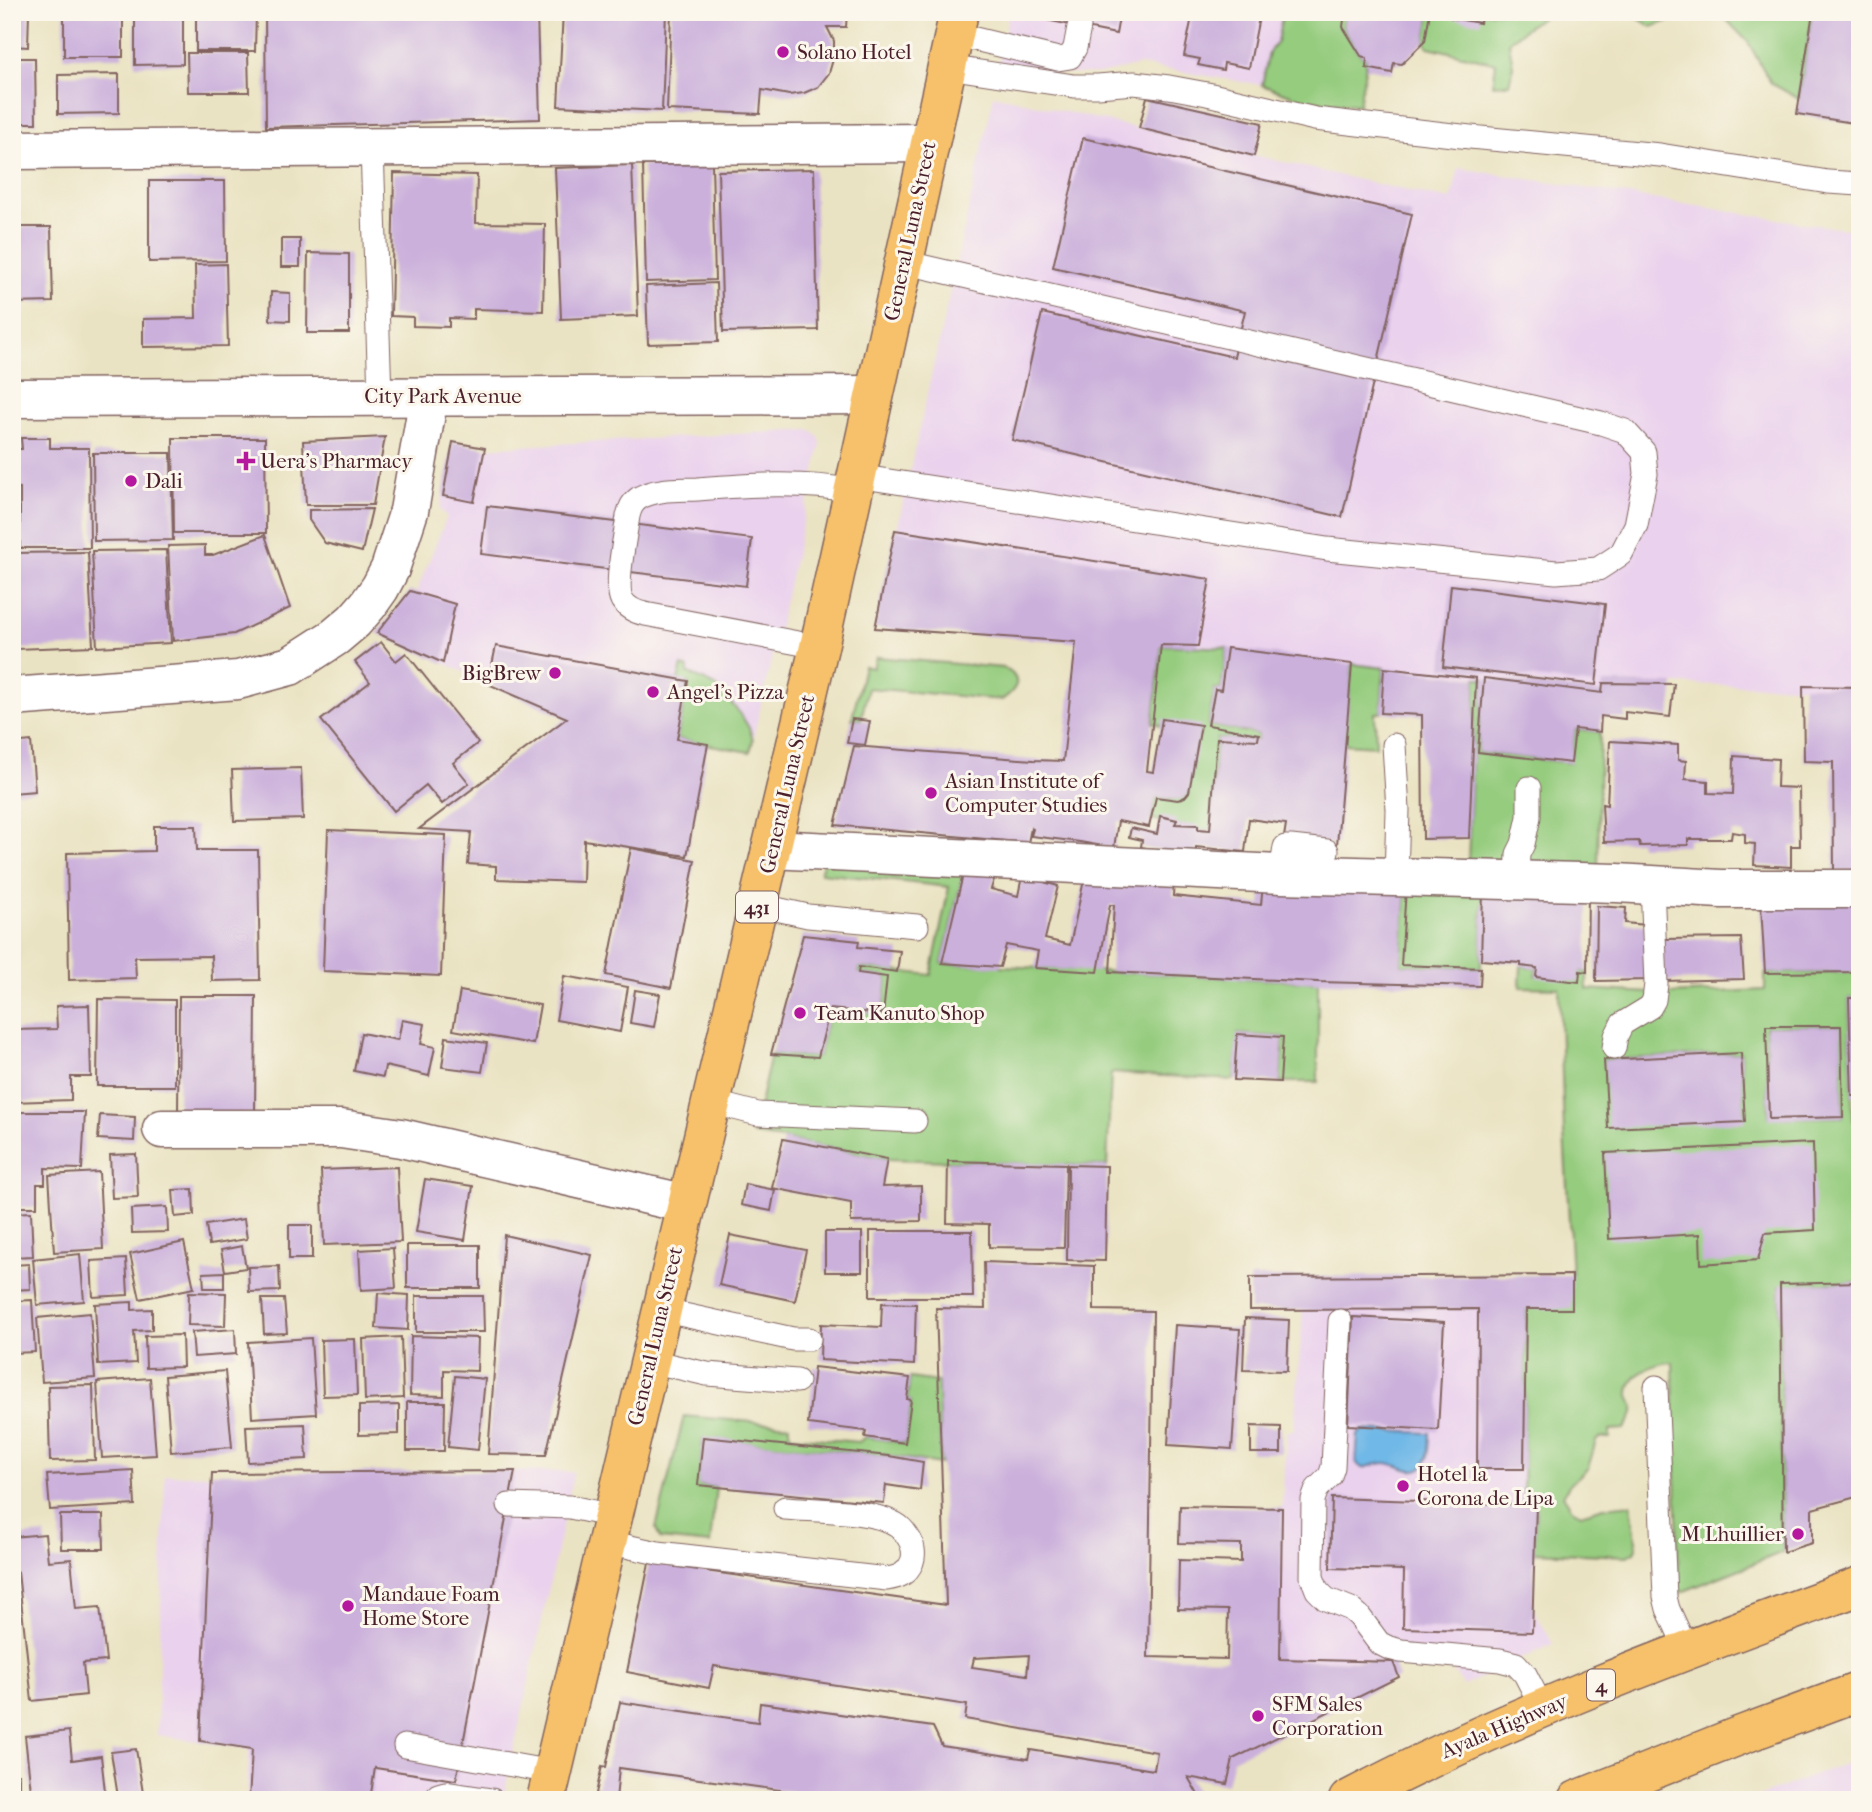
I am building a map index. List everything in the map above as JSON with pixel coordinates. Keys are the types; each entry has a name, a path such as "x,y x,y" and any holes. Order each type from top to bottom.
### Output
{"main road":[{"name":"General Luna Street","path":"549,1786 819,647 954,38"},
{"name":"Ayala Highway","path":"1348,1800 1416,1764 1544,1709 1687,1650 1860,1586"},
{"path":"1577,1800 1860,1691"}],"street":[{"path":"12,150 929,143"},
{"name":"City Park Avenue","path":"12,397 874,395"},
{"path":"12,697 238,680 289,666 335,637 368,605 390,569 409,511 429,396"},
{"path":"771,849 1280,874 1652,884 1721,889 1860,889"},
{"path":"162,1129 341,1129 401,1138 687,1204"}],"lane":[{"path":"954,38 1058,59 1070,57 1075,48 1079,27"},
{"path":"954,38 1074,86 1134,83 1207,94 1315,119 1660,155 1828,182 1860,184"},
{"path":"372,147 380,397"},
{"path":"819,647 645,614 629,608 622,600 618,587 631,506 640,498 662,491 778,484 823,486 855,483 1327,549 1556,572 1598,569 1621,554 1636,525 1646,474 1644,452 1625,431 903,262"},
{"path":"1394,745 1398,810 1396,877"},
{"path":"1517,880 1518,854 1523,845 1529,817 1529,788"},
{"path":"1280,874 1285,847 1327,851"},
{"path":"1614,1048 1622,1024 1650,1007 1654,1000 1657,984 1652,884"},
{"path":"758,905 808,916 917,926"},
{"path":"711,1102 758,1114 915,1121"},
{"path":"661,1310 793,1339 809,1339"},
{"path":"1340,1321 1333,1467 1331,1476 1317,1489 1313,1500 1312,1577 1317,1590 1326,1599 1350,1609 1359,1616 1380,1643 1389,1648 1516,1664 1525,1674 1544,1709"},
{"path":"650,1361 707,1374 797,1381"},
{"path":"1656,1387 1663,1586 1668,1609 1687,1650"},
{"path":"509,1505 570,1507 658,1553 887,1579 900,1577 908,1570 914,1558 912,1542 901,1528 885,1519 864,1514 785,1508"},
{"path":"405,1746 549,1786"},
{"path":"434,1800 445,1793 492,1800"}],"shaded area":[{"path":"1009,12 1283,12 1277,42 1268,52 1262,85 1140,65 1099,74 1070,74 999,63"},
{"path":"994,95 1451,200 1459,168 1860,231 1860,687 1604,683 1602,693 1227,648 1076,642 875,628"},
{"path":"809,430 819,437 821,444 750,752 567,718 377,633 410,591 416,593 447,517 440,509 453,442 485,448"},
{"name":"Hotel la Corona de Lipa","path":"1526,1309 1523,1503 1536,1505 1533,1608 1553,1644 1463,1686 1449,1664 1441,1662 1280,1659 1285,1453 1287,1431 1294,1431 1303,1310"},
{"name":"Mandaue Foam Home Store","path":"574,1472 503,1800 247,1800 249,1749 157,1735 165,1475"},
{"path":"1860,1758 1860,1800 1750,1800"}],"green space":[{"path":"1283,12 1345,12 1343,27 1361,56 1367,58 1359,105 1305,100 1262,85 1269,52 1277,42"},
{"path":"1430,12 1552,12 1531,24 1509,42 1513,67 1509,84 1493,85 1496,63 1428,47 1425,41"},
{"path":"1628,12 1712,12 1682,16 1652,27"},
{"path":"1719,12 1813,12 1799,99 1771,83 1748,42"},
{"path":"1161,645 1227,648 1221,690 1215,689 1208,725 1259,734 1258,740 1217,738 1210,830 1151,819 1156,797 1178,799 1189,792 1161,725 1153,723"},
{"path":"876,657 1004,668 1014,676 1016,684 1002,700 868,688 861,720 852,719 864,666 873,668"},
{"path":"1352,664 1384,668 1381,713 1375,713 1376,746 1344,744"},
{"path":"682,666 688,668 688,673 716,686 740,713 753,740 750,752 677,739 688,682 678,680"},
{"path":"1476,678 1484,678 1478,752 1570,763 1575,729 1600,732 1598,871 1468,861"},
{"path":"824,861 965,866 942,963 1318,982 1318,1082 1280,1082 1283,1037 1238,1034 1234,1080 1111,1073 1107,1166 887,1159 753,1135 771,1054 818,1057 830,1009 883,1014 887,977 858,973 859,967 931,975 949,887 820,873"},
{"path":"1406,888 1483,890 1481,968 1401,965"},
{"path":"1521,966 1537,968 1536,976 1587,972 1587,989 1665,994 1765,990 1765,973 1860,972 1860,998 1849,998 1853,1121 1860,1121 1860,1282 1780,1285 1783,1552 1679,1593 1673,1362 1645,1370 1634,1379 1629,1392 1632,1417 1624,1429 1610,1430 1610,1438 1599,1438 1596,1441 1588,1468 1570,1484 1563,1495 1572,1509 1581,1514 1604,1507 1631,1504 1637,1548 1635,1552 1627,1556 1534,1552 1536,1505 1523,1504 1526,1309 1572,1275 1559,988 1520,987","holes":["1766,1026 1840,1026 1843,1117 1769,1118","1741,1053 1744,1121 1604,1060"]},
{"path":"910,1378 938,1382 941,1464 889,1456 703,1438 699,1485 716,1487 710,1544 660,1539 656,1528 684,1416 790,1425 790,1436 859,1442 865,1437 905,1443 911,1401 907,1399"}],"water":[{"path":"1362,1430 1430,1433 1425,1465 1415,1470 1385,1463 1362,1468 1356,1463 1358,1435"}],"building":[{"path":"12,12 29,12 28,47 12,46"},
{"path":"196,12 256,12 255,51 196,51"},
{"path":"265,12 537,12 540,119 266,127"},
{"path":"563,12 666,12 662,111 558,106"},
{"path":"671,12 847,12 846,27 827,27 834,41 834,56 829,73 818,87 789,95 762,90 760,114 667,110"},
{"path":"1026,12 1120,12 1116,34 1026,16"},
{"path":"1193,12 1260,12 1249,68 1224,63 1223,70 1198,65 1200,59 1184,56"},
{"path":"1345,12 1430,12 1425,41 1402,64 1394,63 1392,73 1366,68 1367,58 1361,56 1343,27"},
{"path":"1452,12 1482,12 1480,23 1451,18"},
{"path":"1813,12 1860,12 1860,124 1797,114"},
{"path":"64,14 123,14 123,57 64,57"},
{"path":"135,14 183,14 183,64 135,65"},
{"path":"187,53 248,53 249,92 188,92"},
{"path":"12,58 35,58 36,123 12,123"},
{"path":"119,74 119,113 58,114 58,75"},
{"path":"1147,97 1262,123 1254,156 1139,128"},
{"path":"1083,138 1412,214 1342,517 1012,440 1042,313 1234,357 1245,311 1053,267"},
{"path":"712,164 715,280 646,282 643,165"},
{"path":"632,165 638,316 561,319 555,168"},
{"path":"814,169 818,330 723,332 718,171"},
{"path":"394,173 477,175 476,223 545,224 543,311 474,309 474,319 449,318 449,327 413,326 413,317 391,316"},
{"path":"149,181 225,181 226,261 149,262"},
{"path":"12,227 51,227 53,302 12,303"},
{"path":"281,239 300,239 300,267 281,267"},
{"path":"308,253 349,254 349,333 307,333"},
{"path":"226,264 228,346 143,347 143,319 196,318 195,265"},
{"path":"716,283 718,342 648,344 646,286"},
{"path":"271,292 290,293 290,321 270,320"},
{"path":"385,437 373,505 306,505 303,441"},
{"path":"21,438 50,438 50,448 89,448 90,548 20,548 20,488 12,487 12,449 22,449"},
{"path":"173,438 265,438 266,533 174,533"},
{"path":"453,442 485,448 474,502 443,496"},
{"path":"93,453 171,453 173,540 94,541"},
{"path":"487,506 752,539 746,586 481,554"},
{"path":"372,509 362,552 325,543 309,520 309,510"},
{"path":"895,530 1210,579 1198,646 1161,645 1147,771 1153,772 1162,719 1201,725 1189,792 1185,797 1178,800 1156,797 1149,827 1118,821 1114,848 1031,836 1031,828 1028,843 835,825 854,746 1063,761 1076,642 875,628"},
{"path":"265,535 290,608 234,634 173,641 168,546 205,545 205,555 213,555"},
{"path":"166,550 171,643 97,647 92,551"},
{"path":"88,552 93,646 16,649 12,553"},
{"path":"1451,585 1605,604 1596,685 1443,667"},
{"path":"410,591 455,604 443,663 377,633"},
{"path":"381,642 396,661 406,653 478,743 453,763 469,783 442,804 426,785 394,811 321,720 370,682 355,662"},
{"path":"496,646 688,681 677,739 708,744 687,856 584,840 583,882 496,879 496,866 468,864 471,832 419,829 567,718 488,684"},
{"path":"1227,648 1352,664 1337,845 1284,837 1286,824 1249,819 1245,852 1196,847 1196,855 1174,853 1141,847 1142,840 1129,837 1131,828 1157,834 1160,816 1177,820 1175,824 1198,825 1198,829 1210,830 1217,738 1258,740 1259,734 1208,725 1215,689 1221,690"},
{"path":"1384,668 1476,678 1469,838 1423,839 1422,715 1381,713"},
{"path":"1484,678 1602,693 1603,683 1674,684 1670,717 1625,712 1625,719 1601,716 1600,732 1575,729 1571,763 1478,752"},
{"path":"1803,686 1860,687 1860,871 1834,871 1833,762 1804,761"},
{"path":"852,719 870,721 865,745 847,743"},
{"path":"31,741 35,791 12,793 12,743"},
{"path":"1610,741 1678,745 1678,760 1686,761 1685,779 1708,781 1708,793 1733,794 1734,756 1778,759 1777,787 1799,788 1800,846 1791,846 1791,867 1754,865 1755,844 1745,843 1745,834 1732,832 1731,839 1688,839 1688,845 1640,846 1639,841 1604,842 1602,804 1607,805"},
{"path":"301,768 303,819 234,821 232,770"},
{"path":"154,826 196,826 197,850 258,850 260,980 212,981 211,956 135,957 136,978 69,980 67,853 154,851"},
{"path":"328,830 446,835 441,976 323,971"},
{"path":"631,848 695,860 671,988 606,975"},
{"path":"965,866 996,873 991,889 1018,896 1022,876 1058,886 1045,939 1070,945 1084,880 1174,882 1173,896 1261,905 1263,884 1406,888 1401,965 1481,968 1480,986 1318,982 1110,972 1114,905 1110,905 1098,972 1035,968 1038,951 1006,945 1000,967 942,963"},
{"path":"1483,890 1588,893 1587,972 1580,971 1579,982 1536,977 1537,968 1521,966 1521,963 1481,960"},
{"path":"1860,901 1860,972 1765,973 1761,905"},
{"path":"1597,906 1626,908 1625,923 1645,925 1648,980 1596,981"},
{"path":"803,935 859,941 858,947 900,951 897,972 859,967 858,973 887,977 883,1014 830,1009 818,1057 771,1054"},
{"path":"1741,938 1744,979 1664,981 1662,939"},
{"path":"564,976 628,987 620,1032 556,1020"},
{"path":"635,990 660,994 654,1027 630,1023"},
{"path":"460,991 540,1005 533,1044 453,1030"},
{"path":"179,996 256,996 255,1114 178,1114"},
{"path":"1849,998 1860,998 1860,1096 1852,1096"},
{"path":"98,999 175,1000 175,1086 97,1086"},
{"path":"89,1005 91,1077 71,1077 71,1100 12,1102 12,1030 57,1029 56,1006"},
{"path":"402,1020 425,1024 421,1044 435,1047 429,1076 385,1066 383,1077 354,1071 361,1033 398,1040"},
{"path":"1766,1026 1841,1026 1843,1117 1769,1119"},
{"path":"1237,1034 1283,1037 1280,1082 1234,1080"},
{"path":"446,1037 487,1043 482,1072 442,1067"},
{"path":"1741,1053 1745,1122 1608,1128 1604,1060"},
{"path":"12,1112 85,1112 82,1169 45,1168 45,1184 37,1184 37,1207 12,1207"},
{"path":"100,1115 135,1117 134,1141 98,1139"},
{"path":"783,1139 887,1159 882,1187 921,1186 921,1221 851,1222 851,1203 772,1188"},
{"path":"1813,1143 1815,1230 1765,1233 1758,1260 1701,1264 1700,1234 1609,1239 1605,1153"},
{"path":"136,1154 138,1197 112,1198 110,1155"},
{"path":"948,1161 1066,1164 1064,1248 989,1247 989,1224 947,1223"},
{"path":"1068,1165 1107,1166 1105,1261 1067,1260"},
{"path":"397,1167 401,1242 324,1245 321,1170"},
{"path":"99,1172 103,1249 54,1252 49,1175"},
{"path":"425,1179 473,1186 465,1240 416,1232"},
{"path":"745,1184 775,1190 771,1211 741,1205"},
{"path":"193,1189 194,1215 175,1217 173,1190"},
{"path":"167,1207 168,1232 132,1233 131,1209"},
{"path":"31,1212 33,1256 12,1257 12,1213"},
{"path":"244,1219 247,1239 209,1245 206,1225"},
{"path":"289,1225 312,1225 312,1259 289,1259"},
{"path":"870,1231 972,1231 973,1297 870,1297"},
{"path":"825,1232 862,1232 862,1272 825,1272"},
{"path":"504,1235 592,1255 546,1455 488,1454"},
{"path":"730,1235 806,1250 795,1301 719,1285"},
{"path":"184,1242 194,1288 140,1299 130,1254"},
{"path":"407,1245 480,1245 480,1288 407,1288"},
{"path":"242,1246 246,1268 225,1271 221,1250"},
{"path":"393,1248 396,1288 361,1290 359,1250"},
{"path":"80,1254 84,1301 37,1305 33,1259"},
{"path":"126,1259 128,1295 93,1297 91,1261"},
{"path":"984,1262 1094,1266 1094,1310 1153,1311 1148,1657 1227,1659 1228,1610 1178,1609 1179,1560 1241,1562 1241,1544 1179,1543 1180,1506 1282,1508 1280,1659 1393,1662 1399,1677 1233,1759 1227,1784 1188,1777 1201,1800 852,1800 619,1768 616,1800 595,1798 602,1766 606,1767 620,1702 758,1722 760,1703 933,1727 942,1746 1028,1759 1030,1750 1154,1770 1157,1752 965,1719 967,1705 714,1666 709,1688 627,1672 649,1563 946,1605 936,1308 985,1309","holes":["1029,1655 1027,1675 972,1667 974,1658"]},
{"path":"29,1264 30,1289 12,1290 12,1265"},
{"path":"279,1266 280,1291 249,1292 248,1267"},
{"path":"224,1272 224,1288 204,1288 203,1273"},
{"path":"1572,1275 1572,1309 1526,1309 1524,1469 1477,1469 1478,1309 1250,1310 1250,1277"},
{"path":"1860,1282 1860,1496 1812,1509 1812,1543 1783,1552 1780,1284"},
{"path":"189,1292 226,1293 225,1326 188,1325"},
{"path":"378,1293 409,1295 408,1330 376,1328"},
{"path":"416,1296 483,1296 484,1332 416,1332"},
{"path":"262,1299 284,1299 287,1333 264,1334"},
{"path":"32,1300 35,1352 12,1353 12,1301"},
{"path":"132,1302 132,1310 152,1309 152,1330 134,1331 136,1363 98,1365 95,1304"},
{"path":"882,1303 916,1304 914,1365 820,1360 821,1324 881,1327"},
{"path":"90,1313 95,1378 42,1382 37,1318"},
{"path":"1353,1317 1444,1322 1438,1430 1348,1425"},
{"path":"1245,1318 1289,1320 1287,1371 1243,1370"},
{"path":"1175,1325 1240,1329 1232,1449 1168,1445"},
{"path":"235,1329 236,1354 194,1357 192,1332"},
{"path":"182,1335 183,1367 146,1368 145,1336"},
{"path":"411,1336 478,1338 477,1371 444,1370 444,1396 410,1395"},
{"path":"401,1337 403,1398 365,1400 363,1339"},
{"path":"311,1338 316,1414 252,1418 248,1342"},
{"path":"355,1339 357,1395 323,1396 321,1340"},
{"path":"814,1367 910,1378 907,1399 911,1400 905,1443 865,1437 866,1431 808,1424"},
{"path":"225,1371 232,1447 171,1452 165,1376"},
{"path":"455,1376 485,1379 478,1450 448,1447"},
{"path":"150,1378 156,1455 102,1458 97,1382"},
{"path":"93,1385 95,1460 50,1461 48,1386"},
{"path":"407,1402 445,1402 444,1451 407,1451"},
{"path":"399,1405 399,1434 359,1435 359,1406"},
{"path":"305,1424 307,1459 248,1462 246,1426"},
{"path":"1251,1426 1281,1427 1281,1453 1251,1453"},
{"path":"703,1437 889,1456 923,1462 920,1490 886,1485 884,1503 698,1485"},
{"path":"133,1470 135,1505 50,1510 47,1475"},
{"name":"Mandaue Foam Home Store","path":"515,1471 456,1780 375,1768 370,1800 249,1800 252,1749 200,1741 212,1473"},
{"path":"1332,1498 1536,1505 1532,1632 1403,1628 1404,1570 1330,1568"},
{"path":"60,1515 103,1515 104,1549 61,1549"},
{"path":"45,1534 48,1561 71,1559 76,1609 100,1607 106,1661 83,1663 86,1695 32,1701 18,1572 12,1573 12,1537"},
{"path":"69,1731 72,1760 101,1756 106,1800 32,1800 25,1736"},
{"path":"136,1749 143,1793 118,1797 111,1752"},
{"path":"12,1774 19,1774 19,1800 12,1800"}],"place":[{"name":"Solano Hotel","path":"783,52"},
{"name":"Uera's Pharmacy","path":"246,461"},
{"name":"Dali","path":"131,481"},
{"name":"BigBrew","path":"555,673"},
{"name":"Angel's Pizza","path":"653,692"},
{"name":"Asian Institute of Computer Studies","path":"931,793"},
{"name":"Team Kanuto Shop","path":"800,1013"},
{"name":"Hotel la Corona de Lipa","path":"1403,1486"},
{"name":"M Lhuillier","path":"1798,1534"},
{"name":"Mandaue Foam Home Store","path":"348,1606"},
{"name":"SFM Sales Corporation","path":"1258,1716"}]}
